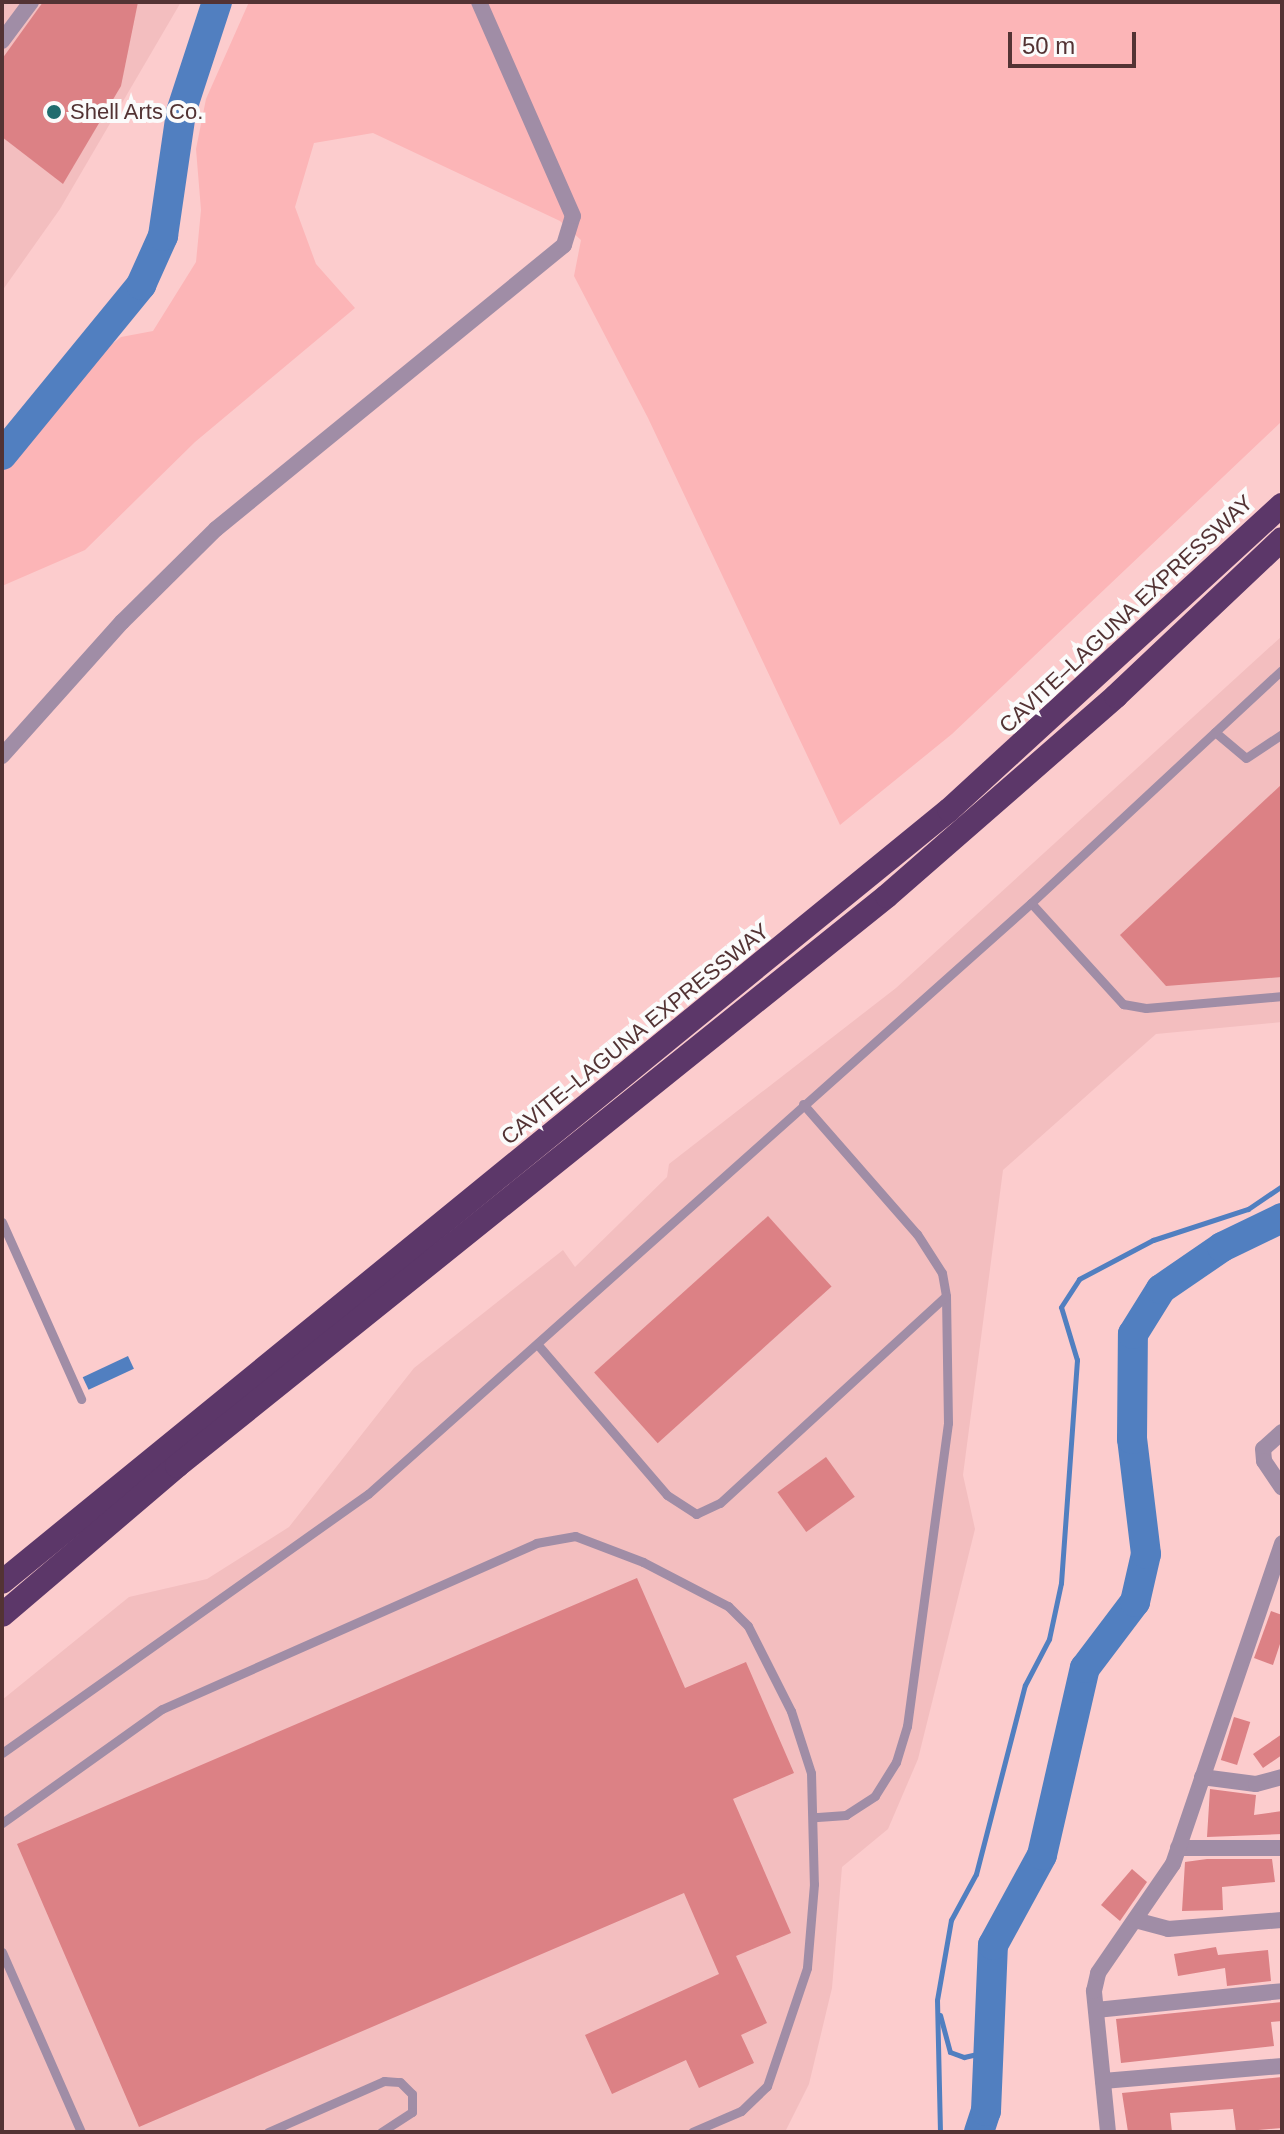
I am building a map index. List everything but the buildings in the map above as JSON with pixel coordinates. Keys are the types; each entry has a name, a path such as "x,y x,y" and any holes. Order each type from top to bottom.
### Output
{"highway":[{"name":"CAVITE–LAGUNA EXPRESSWAY","path":"2,1582 949,810 1282,505"},
{"path":"2,1615 177,1466 887,896 1116,696 1282,539"}],"street":[{"path":"2,41 31,2"},
{"path":"2,756 122,622 216,529 564,245 573,216 479,2"},
{"path":"1282,1432 1263,1449 1264,1461 1282,1488"},
{"path":"1108,2132 1096,2010 1098,1973 1135,1920 1178,1848 1282,1543"},
{"path":"1202,1777 1256,1784 1282,1777"},
{"path":"1178,1848 1282,1848"},
{"path":"1135,1920 1168,1929 1282,1920"},
{"path":"1096,2010 1282,1991"},
{"path":"1103,2081 1282,2066"}],"lane":[{"path":"2,1753 368,1494 1031,903 1282,670"},
{"path":"1215,732 1246,758 1282,734"},
{"path":"1031,903 1123,1004 1146,1008 1282,996"},
{"path":"803,1104 917,1234 942,1273 946,1296 948,1423 907,1726 896,1762 875,1796 846,1815 814,1817"},
{"path":"2,1222 81,1399"},
{"path":"538,1345 667,1495 696,1514 720,1503 946,1296"},
{"path":"2,1823 162,1709 536,1543 575,1536 716,1600 748,1626 791,1711 811,1773 814,1817 807,1968 767,2086 741,2111 692,2132"},
{"path":"2,1952 81,2132"},
{"path":"268,2132 384,2081 400,2082 412,2094 412,2112 381,2132"}],"shaded area":[{"name":"Shell Arts Co.","path":"2,2 181,2 60,209 2,291"},
{"path":"249,2 1282,2 1282,421 952,734 840,825 648,418 574,276 581,240 560,221 373,133 314,143 295,207 316,264 355,308 195,442 85,550 2,586 2,471 96,357 121,337 153,331 196,262 201,210 196,149 206,99"},
{"path":"1282,636 1282,1022 1156,1034 1003,1170 963,1475 975,1529 918,1759 888,1829 842,1867 832,1988 809,2084 785,2132 2,2132 2,1700 129,1597 207,1579 289,1527 414,1368 563,1250 575,1267 667,1177 669,1164 896,988"}],"water":[{"path":"128,1356 134,1369 89,1390 83,1377"}],"waterway":[{"path":"2,455 141,285 163,236 181,112 217,2"},
{"path":"940,2132 937,2000 951,1920 976,1874 1025,1685 1049,1639 1061,1583 1077,1360 1061,1307 1079,1279 1153,1240 1248,1209 1282,1186"},
{"path":"979,2132 986,2111 993,1945 1042,1855 1085,1668 1135,1602 1146,1554 1132,1439 1133,1334 1161,1289 1222,1247 1282,1218"},
{"path":"940,2015 950,2052 964,2057 982,2053 987,2081"},
{"path":"986,2111 987,2132"}],"place":[{"name":"Shell Arts Co.","path":"54,112"}]}
